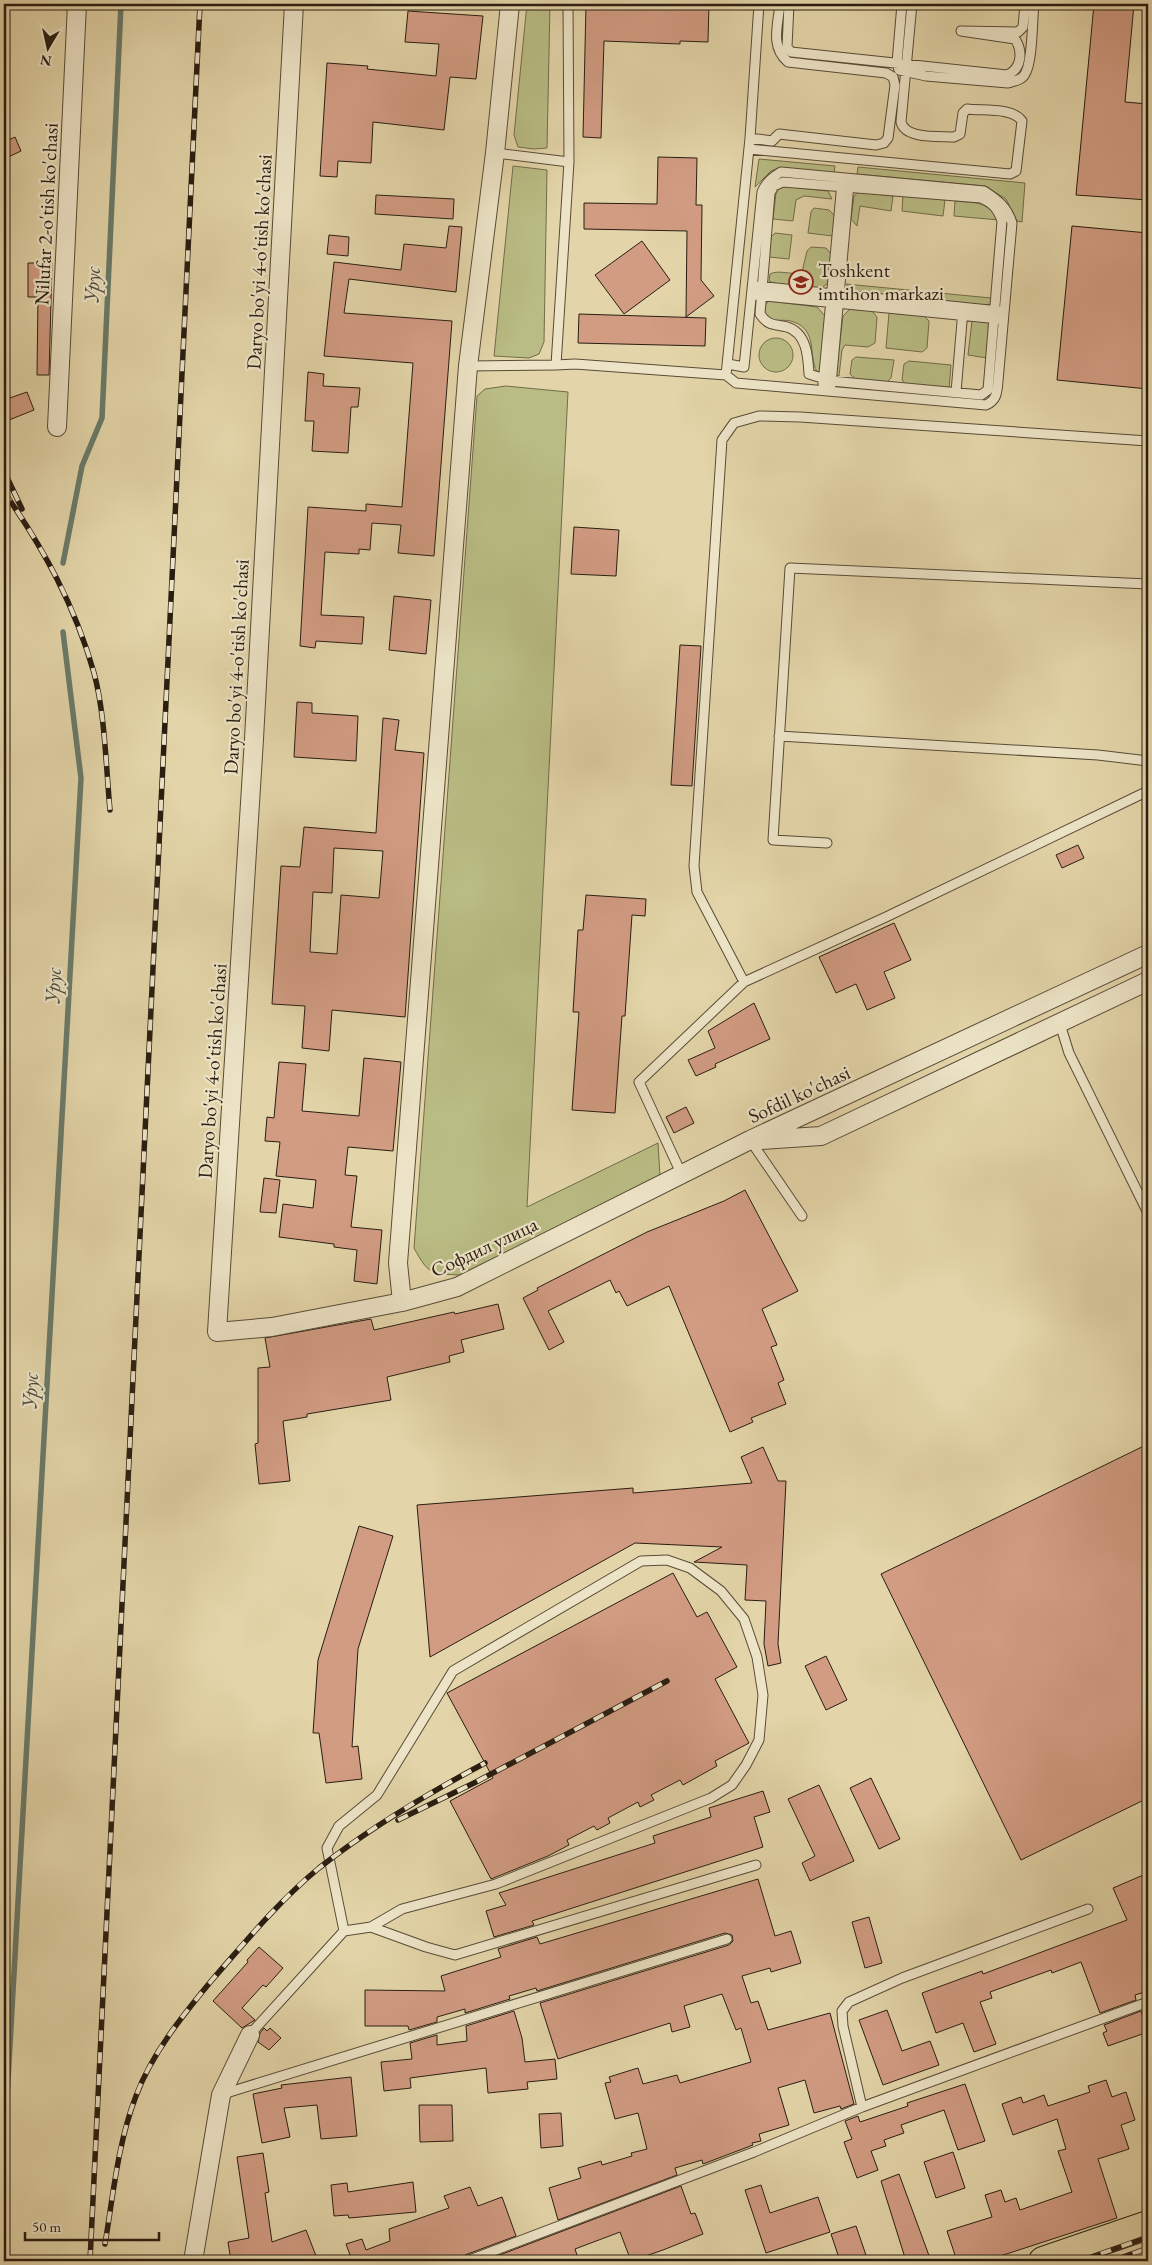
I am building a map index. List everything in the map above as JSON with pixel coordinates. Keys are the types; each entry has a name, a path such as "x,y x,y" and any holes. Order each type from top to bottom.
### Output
{"main road":[{"path":"1043,2261 1148,2225"}],"street":[{"name":"Nilufar 2-o'tish ko'chasi","path":"57,427 77,4"},
{"name":"Daryo bo'yi 4-o'tish ko'chasi","path":"217,1332 254,739 294,4"},
{"path":"402,1302 398,1263 468,366 495,153 510,4"},
{"name":"Sofdil ko'chasi","path":"750,1140 1148,954"},
{"name":"Sofdil ko'chasi","path":"750,1140 821,1136 1148,981"},
{"path":"1049,1001 1060,1024"},
{"name":"Софдил улица","path":"217,1332 272,1327 402,1302 457,1287 750,1140"},
{"path":"193,2261 220,2095 252,2033"}],"lane":[{"path":"556,365 569,162 568,4"},
{"path":"726,375 749,149 760,4"},
{"path":"750,138 772,141 779,134 876,145 884,143 888,138 896,85 893,77 886,73 788,62 780,55 776,48 780,4"},
{"path":"789,4 787,48 791,52 1008,83 1019,80 1025,75 1028,64 1034,4"},
{"path":"749,149 1010,174 1016,171 1022,121 1019,116 1011,113 967,109 963,113 960,134 954,137 909,133 902,128 902,4"},
{"path":"902,67 912,4"},
{"path":"902,67 1007,75 1014,72 1018,66 1020,46 1016,38 961,30 1018,32 1023,27 1025,4"},
{"path":"495,153 569,162"},
{"path":"468,366 575,364 726,375 736,382 986,405 996,397 1002,221 998,209 981,198 845,183 781,172 764,186 757,291 744,366 728,364"},
{"path":"826,390 845,183"},
{"path":"757,291 999,315"},
{"path":"757,291 760,314 765,322 795,331 806,347 810,374 827,380 981,394 988,390 999,315"},
{"path":"956,392 963,312"},
{"path":"744,982 697,892 694,866 722,440 734,424 759,416 800,417 1148,441"},
{"path":"827,843 773,840 790,568 1148,584"},
{"path":"779,736 1098,755 1148,761"},
{"path":"681,1174 639,1082 744,982 1148,792"},
{"path":"1060,1024 1070,1053 1148,1212"},
{"path":"750,1140 802,1216"},
{"path":"252,2033 344,1931 371,1927 402,1909 496,1884 711,1798 732,1786 759,1740 763,1695 757,1657 744,1619 721,1591 690,1568 667,1560 641,1561 453,1671 377,1795 339,1826 327,1848 344,1931"},
{"path":"371,1927 426,1948 455,1955 756,1866"},
{"path":"862,2107 843,2026 842,2011 849,2002 902,1978 1088,1909"},
{"path":"220,2095 728,1939"},
{"path":"467,2261 754,2152 862,2107 1148,2002"}],"green space":[{"path":"527,4 550,4 547,148 518,147 514,135"},
{"path":"759,159 835,166 834,174 779,168 771,171 755,187"},
{"path":"513,166 547,170 544,342 539,354 529,358 494,356"},
{"path":"858,167 1025,183 1022,222 1017,221 1006,199 985,186 857,174"},
{"path":"780,186 828,191 832,199 804,196 796,200 793,221 773,219 776,193"},
{"path":"858,192 893,196 891,211 860,206 857,226 851,219 854,196"},
{"path":"903,195 945,200 943,216 902,211"},
{"path":"955,201 981,204 990,209 999,220 954,216"},
{"path":"814,208 829,210 836,217 833,236 808,233 811,212"},
{"path":"775,233 792,235 789,259 769,257 771,237"},
{"path":"811,247 826,248 831,254 828,283 820,289 769,281 770,274 802,272 807,251"},
{"path":"846,284 991,298 992,304 982,305 853,293"},
{"path":"769,301 817,307 825,316 820,374 814,365 809,337 802,326 786,320 772,320 764,317 765,305"},
{"path":"850,309 872,311 877,317 875,343 868,347 845,345 842,350 839,376 836,375 843,316"},
{"path":"889,313 924,316 929,321 927,348 922,352 886,348"},
{"path":"972,321 988,322 991,328 987,358 968,355"},
{"path":"776,338 783,339 788,343 792,348 792,362 788,367 783,371 776,372 769,371 764,367 760,362 759,355 760,348 764,343 769,339"},
{"path":"856,357 894,360 891,378 887,382 855,379 850,374 852,360"},
{"path":"909,361 951,365 949,389 906,384 902,380 904,364"},
{"path":"506,386 568,392 527,1207 658,1143 660,1176 460,1275 450,1275 436,1273 427,1268 414,1248 477,396 485,389"}],"building":[{"path":"586,4 709,4 708,42 680,41 680,44 604,41 601,138 583,137"},
{"path":"1094,4 1134,4 1125,102 1148,104 1148,200 1076,195"},
{"path":"408,11 483,16 476,79 450,77 444,130 373,122 371,163 338,161 337,177 320,176 327,63 368,66 367,69 436,76 439,44 405,42"},
{"path":"15,137 21,151 4,159 4,142"},
{"path":"658,157 697,158 696,205 702,205 701,280 714,296 686,317 687,231 584,229 584,203 657,204"},
{"path":"376,195 454,199 453,219 375,214"},
{"path":"449,226 462,227 456,292 349,279 344,313 452,321 434,556 398,553 401,525 372,523 370,550 359,549 359,554 325,552 321,615 364,617 362,644 316,641 315,648 300,646 308,507 366,511 366,504 402,507 413,363 324,356 334,262 401,270 404,244 446,248"},
{"path":"1072,226 1148,233 1148,389 1057,380"},
{"path":"329,235 349,237 348,256 327,254"},
{"path":"642,241 670,280 624,314 595,275"},
{"path":"28,263 52,263 49,375 37,375 38,297 28,297"},
{"path":"579,314 706,318 705,346 578,343"},
{"path":"308,372 324,374 323,386 360,388 358,407 351,407 348,453 312,451 314,421 305,421"},
{"path":"27,392 34,410 4,422 4,400"},
{"path":"574,527 619,530 616,576 571,574"},
{"path":"394,596 431,600 426,654 389,650"},
{"path":"680,645 701,646 692,786 671,785"},
{"path":"297,702 312,703 312,713 358,716 356,761 294,757"},
{"path":"383,718 399,720 395,750 424,753 405,1017 332,1010 329,1051 302,1048 305,1006 272,1004 281,866 300,867 304,827 376,833","holes":["334,848 383,851 379,898 341,895 337,954 310,952 313,892 332,893"]},
{"path":"1078,845 1084,858 1062,868 1056,855"},
{"path":"586,895 646,899 645,916 632,915 625,1016 622,1016 615,1113 572,1110 579,1012 573,1012 578,930 583,930"},
{"path":"894,923 911,960 884,972 895,998 867,1010 856,984 836,993 819,957"},
{"path":"754,1003 770,1039 715,1064 716,1067 696,1076 688,1060 715,1048 708,1031"},
{"path":"364,1058 401,1062 393,1151 348,1147 345,1175 357,1176 351,1227 382,1230 377,1284 354,1281 357,1250 334,1247 334,1244 279,1237 283,1204 313,1208 316,1180 276,1176 280,1142 265,1141 267,1117 274,1118 279,1062 306,1064 302,1111 359,1116"},
{"path":"686,1107 694,1123 674,1133 666,1117"},
{"path":"264,1178 280,1180 276,1213 260,1212"},
{"path":"745,1190 798,1291 762,1309 777,1345 771,1347 784,1380 778,1383 786,1404 751,1418 753,1422 730,1432 669,1286 627,1306 619,1291 616,1293 610,1280 548,1311 564,1342 549,1350 523,1298 538,1290 537,1288 647,1232 724,1201"},
{"path":"498,1304 504,1329 461,1340 464,1352 449,1356 450,1362 387,1377 391,1400 307,1414 307,1417 283,1421 290,1481 259,1484 255,1444 258,1443 258,1368 270,1367 265,1338 371,1319 374,1330"},
{"path":"1148,1444 1148,1798 1021,1860 881,1574"},
{"path":"763,1447 778,1481 786,1481 778,1644 781,1663 768,1666 764,1644 766,1601 745,1600 747,1565 694,1562 722,1547 635,1543 430,1657 417,1505 633,1488 633,1493 752,1483 741,1457"},
{"path":"359,1526 393,1536 358,1649 352,1747 358,1746 362,1779 326,1783 319,1733 313,1733 318,1660"},
{"path":"673,1573 697,1617 707,1612 737,1667 715,1679 749,1743 715,1761 717,1766 683,1785 680,1780 651,1795 654,1800 640,1807 638,1802 608,1818 610,1823 597,1830 594,1826 567,1840 569,1845 548,1856 491,1879 450,1801 493,1778 447,1693"},
{"path":"826,1656 847,1700 826,1710 805,1666"},
{"path":"871,1778 900,1839 879,1849 850,1788"},
{"path":"819,1785 854,1861 810,1881 802,1863 815,1856 788,1799"},
{"path":"763,1791 770,1812 754,1817 763,1847 532,1921 534,1925 494,1937 486,1911 506,1905 499,1893 655,1843 653,1836 711,1817 709,1808"},
{"path":"1148,1873 1148,1991 1135,1995 1136,2000 1100,2013 1081,1962 1052,1973 1051,1970 990,1992 992,1998 980,2002 996,2044 974,2052 963,2023 936,2033 922,1993 982,1971 983,1974 1127,1920 1113,1888"},
{"path":"758,1879 775,1936 791,1931 801,1963 771,1972 770,1968 742,1976 751,2003 758,2001 768,2030 830,2013 854,2104 841,2109 840,2106 814,2113 805,2080 778,2088 789,2125 759,2134 761,2141 752,2143 753,2145 703,2164 702,2160 675,2168 677,2175 558,2220 549,2188 581,2178 578,2168 601,2161 602,2165 632,2156 631,2153 647,2149 638,2113 615,2119 605,2083 611,2082 609,2077 638,2068 643,2084 677,2075 680,2083 751,2062 741,2028 736,2030 722,1994 684,2006 690,2027 672,2032 670,2023 558,2059 540,2003 729,1945 733,1941 732,1935 725,1933 537,1991 536,1988 509,1996 510,1999 465,2013 465,2009 437,2017 437,2022 409,2030 408,2026 365,2026 365,1990 445,1991 441,1976 501,1957 498,1949 537,1937 540,1944"},
{"path":"869,1917 882,1963 865,1968 852,1922"},
{"path":"259,1947 283,1968 266,1987 263,1985 242,2008 255,2020 242,2028 213,2001"},
{"path":"887,2010 902,2051 930,2041 939,2065 883,2085 859,2020"},
{"path":"514,2011 522,2038 525,2062 555,2059 557,2079 527,2082 528,2089 488,2093 486,2068 410,2078 411,2088 384,2091 381,2062 412,2059 410,2043 437,2035 437,2045 467,2041 466,2026"},
{"path":"1141,2011 1148,2032 1108,2046 1103,2033 1107,2031 1104,2025"},
{"path":"264,2028 267,2031 270,2028 281,2038 269,2050 258,2042 260,2033"},
{"path":"351,2077 357,2136 321,2139 317,2105 284,2108 290,2137 262,2143 253,2094 282,2088 281,2085"},
{"path":"1106,2080 1112,2097 1126,2092 1135,2120 1121,2125 1129,2149 1098,2159 1117,2218 985,2261 957,2261 947,2231 992,2217 985,2195 1001,2190 1005,2202 1016,2198 1020,2210 1072,2192 1058,2151 1066,2149 1057,2119 1013,2135 1002,2104 1021,2097 1023,2103 1044,2095 1048,2106 1090,2092 1088,2086"},
{"path":"965,2084 985,2141 958,2150 944,2110 901,2125 904,2133 884,2140 886,2146 871,2151 878,2170 857,2178 844,2142 852,2139 845,2121 858,2116 860,2122 908,2106 907,2103"},
{"path":"419,2105 452,2105 453,2141 420,2142"},
{"path":"561,2113 563,2146 541,2148 539,2114"},
{"path":"953,2152 965,2188 936,2198 924,2162"},
{"path":"263,2153 269,2192 265,2193 272,2242 306,2230 318,2261 231,2261 228,2242 249,2238 237,2157"},
{"path":"899,2174 931,2261 906,2261 881,2181"},
{"path":"413,2182 416,2212 349,2218 348,2215 334,2216 331,2185 347,2183 348,2192"},
{"path":"761,2185 770,2213 818,2197 830,2232 766,2253 745,2190"},
{"path":"681,2186 691,2214 695,2213 703,2234 663,2250 631,2261 620,2232 575,2249 579,2261 484,2261"},
{"path":"470,2187 478,2206 502,2197 516,2236 465,2255 461,2261 339,2261 350,2255 346,2244 362,2239 366,2250 390,2241 389,2229 449,2208 444,2196"},
{"path":"856,2226 868,2261 840,2261 831,2234"}],"waterway":[{"name":"Урус","path":"63,563 82,466 102,418 121,4"},
{"name":"Урус","path":"4,2152 81,778 63,632"}],"railway":[{"path":"90,2261 200,4"},
{"path":"4,471 22,509"},
{"path":"4,492 45,557 78,624 94,673 101,705 110,810"},
{"path":"398,1820 474,1783 667,1681"},
{"path":"105,2244 120,2150 136,2096 159,2050 190,2007 263,1922 319,1868 400,1812 485,1763"},
{"path":"1080,2261 1148,2237"},
{"path":"1112,2261 1148,2248"}],"place":[{"name":"Toshkent imtihon markazi","path":"801,282"}]}
